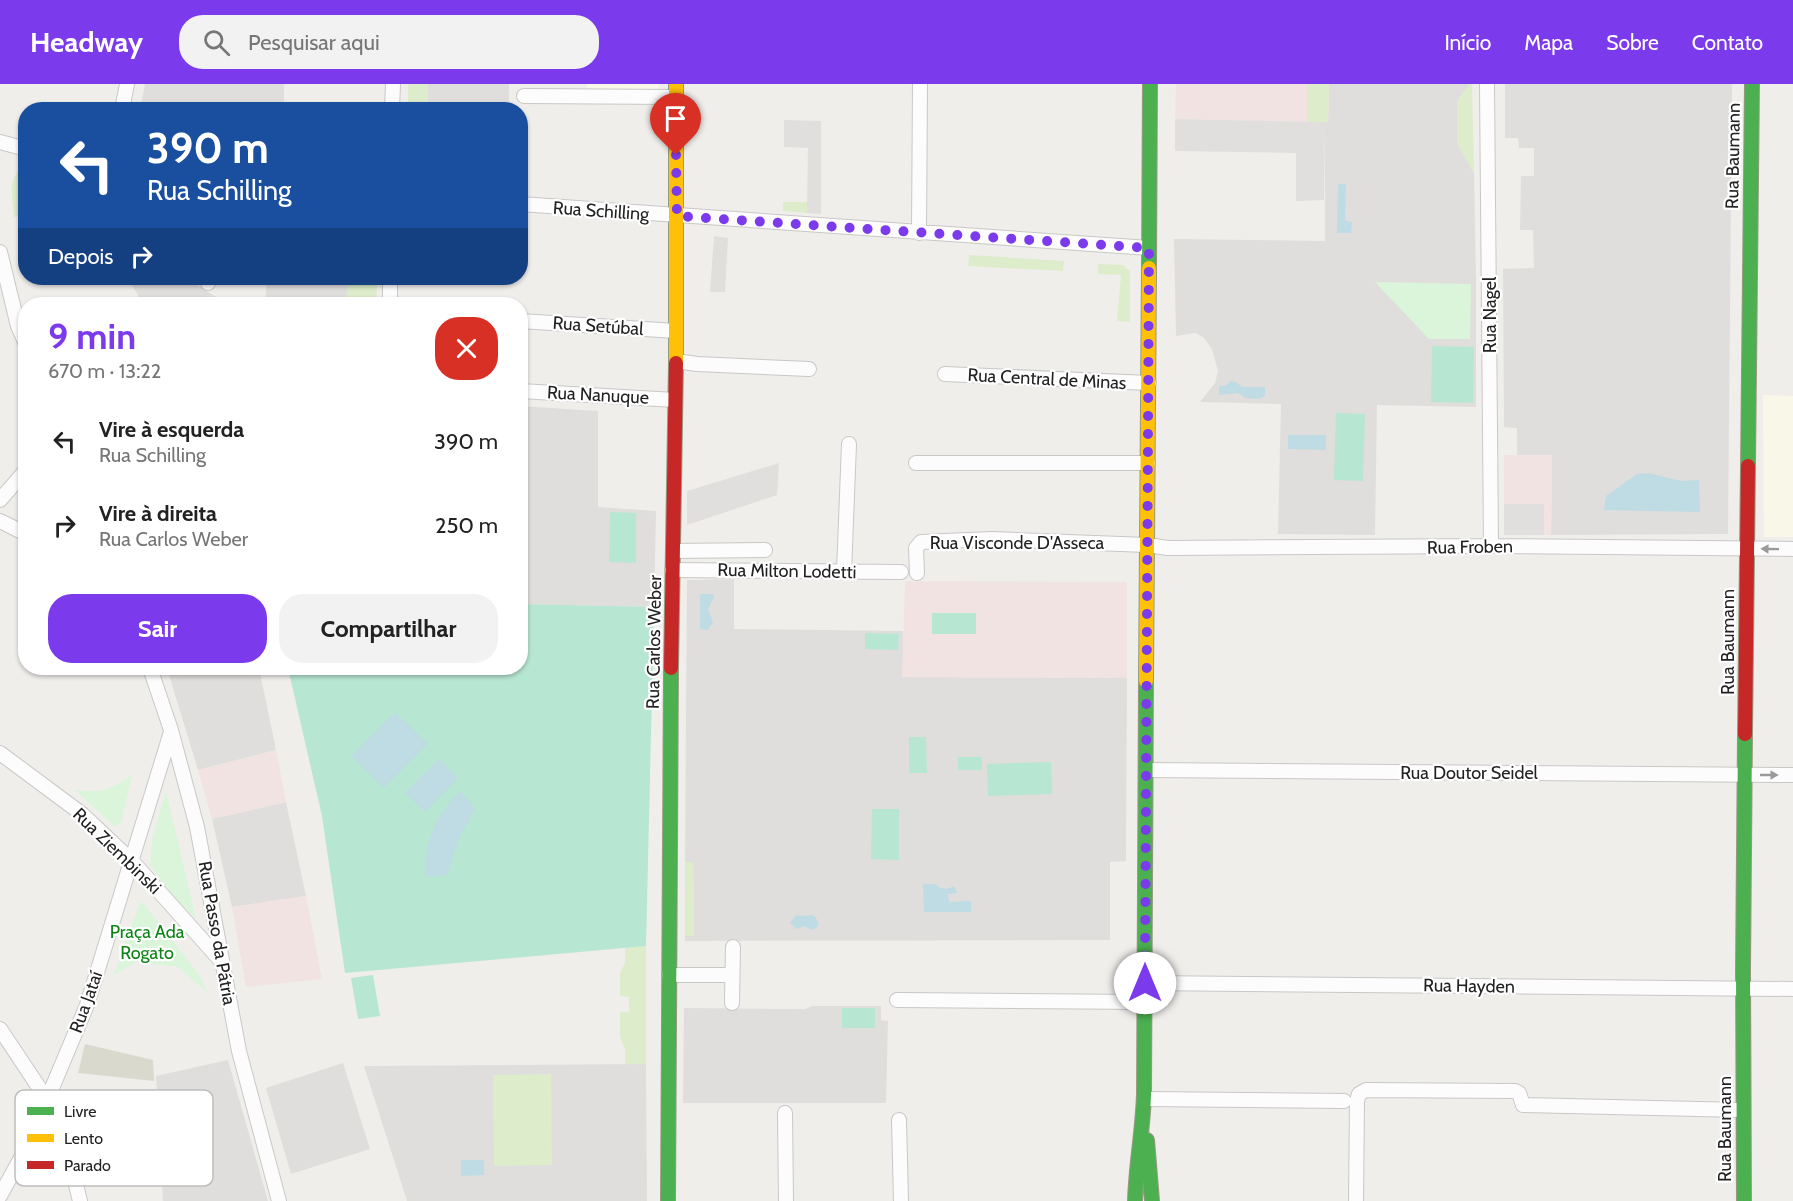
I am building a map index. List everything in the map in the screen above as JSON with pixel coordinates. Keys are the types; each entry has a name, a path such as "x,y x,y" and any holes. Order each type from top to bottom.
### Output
{"street":[{"path":"124,102 127,84"},
{"path":"393,84 393,102"},
{"path":"919,233 920,84"},
{"path":"1135,1201 1136,1167 1143,1125 1144,1099 1150,84"},
{"name":"Rua Nagel","path":"1487,84 1491,546"},
{"name":"Rua Baumann","path":"1744,1201 1742,1110 1752,84"},
{"path":"524,96 676,90"},
{"name":"Rua Carlos Weber","path":"668,1201 672,570 676,361 676,90"},
{"path":"0,142 18,147"},
{"name":"Rua Schilling","path":"528,205 1149,248"},
{"path":"1,261 18,326"},
{"name":"Rua Setúbal","path":"528,322 676,331"},
{"path":"676,361 809,369"},
{"name":"Rua Central de Minas","path":"945,374 1149,383"},
{"name":"Rua Nanuque","path":"528,391 675,400"},
{"path":"844,572 849,444"},
{"path":"916,463 1148,463"},
{"path":"0,500 18,479"},
{"path":"0,521 18,530"},
{"name":"Rua Visconde D'Asseca","path":"917,573 916,548 921,542 992,539 1147,545"},
{"name":"Rua Froben","path":"1147,545 1168,548 1491,546 1793,549"},
{"path":"673,551 765,550"},
{"name":"Rua Milton Lodetti","path":"672,570 901,573"},
{"name":"Rua Passo da Pátria","path":"152,675 171,730 204,860 239,1051 279,1201"},
{"name":"Rua Jataí","path":"52,1090 87,1005 171,730"},
{"name":"Rua Ziembinski","path":"0,753 82,814 132,861 222,962"},
{"name":"Rua Doutor Seidel","path":"1146,770 1793,775"},
{"path":"732,1003 733,947"},
{"path":"669,975 732,975"},
{"name":"Rua Hayden","path":"1145,983 1793,989"},
{"path":"897,1000 1144,1002"},
{"path":"0,1029 41,1090"},
{"path":"1356,1201 1357,1101 1359,1094 1366,1090 1515,1091 1520,1093 1523,1105 1742,1110"},
{"path":"1144,1099 1344,1101"},
{"path":"785,1113 786,1201"},
{"path":"899,1120 901,1201"},
{"path":"1143,1125 1150,1158 1152,1201"},
{"name":"Rua Jataí","path":"0,1196 15,1169"},
{"path":"76,1186 80,1201"}],"shaded area":[{"path":"145,84 284,84 284,102 142,102"},
{"path":"408,84 509,84 509,102 408,102"},
{"path":"587,84 659,84 659,91 587,89"},
{"path":"1176,84 1307,84 1307,122 1175,119"},
{"path":"1329,84 1470,84 1457,101 1457,143 1474,173 1476,407 1377,405 1375,535 1278,534 1281,404 1200,402 1215,383 1218,371 1212,349 1204,338 1196,333 1176,336 1174,239 1325,241 1325,122 1328,122"},
{"path":"1505,84 1732,84 1728,534 1551,535 1552,455 1517,455 1517,428 1504,427 1503,269 1534,268 1533,230 1520,230 1521,176 1534,176 1534,148 1519,148 1518,138 1505,138"},
{"path":"1175,119 1325,122 1324,200 1296,201 1296,153 1175,151"},
{"path":"784,120 821,121 821,214 807,213 808,148 784,147"},
{"path":"714,236 728,238 725,292 710,292"},
{"path":"132,285 197,285 216,297 139,297"},
{"path":"266,285 377,285 376,297 266,297"},
{"path":"1763,395 1793,396 1793,537 1764,537"},
{"path":"528,407 598,411 598,507 656,511 654,607 528,604"},
{"path":"1504,455 1552,455 1551,535 1504,535"},
{"path":"779,463 777,495 687,525 687,491"},
{"path":"1504,504 1544,504 1544,535 1504,535"},
{"path":"734,579 734,629 903,631 903,677 1127,678 1126,861 1110,862 1110,940 685,941 685,936 694,935 693,862 685,862 687,580"},
{"path":"905,581 1127,582 1127,678 902,677"},
{"path":"169,675 260,675 276,750 198,770"},
{"path":"276,750 286,802 212,819 198,770"},
{"path":"286,802 306,896 232,907 212,819"},
{"path":"306,896 322,979 246,987 232,907"},
{"path":"813,1006 881,1006 881,1020 888,1021 886,1103 683,1103 684,1008 805,1009"},
{"path":"85,1044 153,1060 154,1081 78,1073"},
{"path":"228,1060 268,1201 163,1201 162,1186 213,1186 213,1090 157,1090 156,1076"},
{"path":"343,1063 370,1149 291,1174 266,1088"},
{"path":"646,1064 647,1201 407,1201 364,1066"}],"green space":[{"path":"408,84 428,84 428,102 408,102"},
{"path":"1307,84 1329,84 1328,122 1307,122"},
{"path":"1472,84 1474,173 1457,143 1457,101"},
{"path":"18,172 18,217 14,217 12,183"},
{"path":"783,202 808,202 807,213 783,211"},
{"path":"969,255 1064,261 1063,271 968,266"},
{"path":"1098,264 1123,265 1130,271 1130,322 1117,321 1121,275 1098,274"},
{"path":"1375,282 1471,284 1470,339 1429,339"},
{"path":"347,285 377,285 376,297 347,297"},
{"path":"1432,346 1474,347 1473,403 1431,402"},
{"path":"1336,413 1365,414 1363,481 1334,480"},
{"path":"610,512 636,513 636,563 609,562"},
{"path":"528,604 654,607 646,946 345,973 322,816 290,675 528,675"},
{"path":"932,613 976,613 976,634 932,634"},
{"path":"865,633 899,634 898,650 865,649"},
{"path":"909,737 926,737 927,773 909,773"},
{"path":"958,757 982,757 982,770 958,770"},
{"path":"1051,762 1052,794 988,796 987,764"},
{"path":"132,775 121,823 114,826 75,790 105,789"},
{"name":"Praça Ada Rogato","path":"166,791 196,919 177,901 150,865 152,840"},
{"path":"872,809 899,809 899,860 871,859"},
{"path":"685,862 693,862 694,936 685,936"},
{"name":"Praça Ada Rogato","path":"140,902 144,904 200,976 208,993 178,967 137,962 114,975"},
{"path":"646,946 646,1064 625,1064 625,1049 620,1037 620,1012 629,1012 629,997 620,996 620,973 625,963 625,948"},
{"path":"373,975 380,1016 358,1019 351,978"},
{"path":"842,1008 875,1008 875,1028 842,1028"},
{"path":"551,1074 552,1165 494,1166 493,1075"}],"water":[{"path":"1338,184 1346,184 1345,221 1352,222 1351,233 1337,233"},
{"path":"1231,381 1242,387 1265,387 1265,396 1259,399 1246,398 1238,393 1219,395 1219,386 1225,386"},
{"path":"1288,435 1326,435 1326,450 1288,449"},
{"path":"1649,473 1681,481 1699,480 1700,512 1604,510 1606,496 1637,474"},
{"path":"700,594 713,594 714,597 708,609 713,622 708,630 700,629"},
{"path":"395,712 428,744 384,788 351,756"},
{"path":"439,759 458,778 425,812 405,793"},
{"path":"460,791 475,808 459,839 447,875 425,877 429,840 433,830 444,810"},
{"path":"923,884 935,884 944,889 954,886 957,893 948,894 949,902 971,901 971,912 924,912"},
{"path":"796,915 812,915 819,924 812,930 804,926 797,929 790,923"},
{"path":"461,1160 484,1160 484,1175 461,1176"}],"traffic: fast":[{"path":"1149,268 1150,84"},
{"path":"1748,466 1752,84"},
{"path":"668,1201 671,668"},
{"path":"1135,1201 1144,1094 1146,681"},
{"path":"1744,1201 1745,734"},
{"path":"1147,1140 1152,1201"}],"traffic: slow":[{"path":"676,84 676,363"},
{"path":"1146,681 1149,268"}],"traffic: jam":[{"path":"671,668 676,363"},
{"path":"1745,734 1748,466"}],"route":[{"path":"676,155 677,216 1149,248 1145,983"}]}
